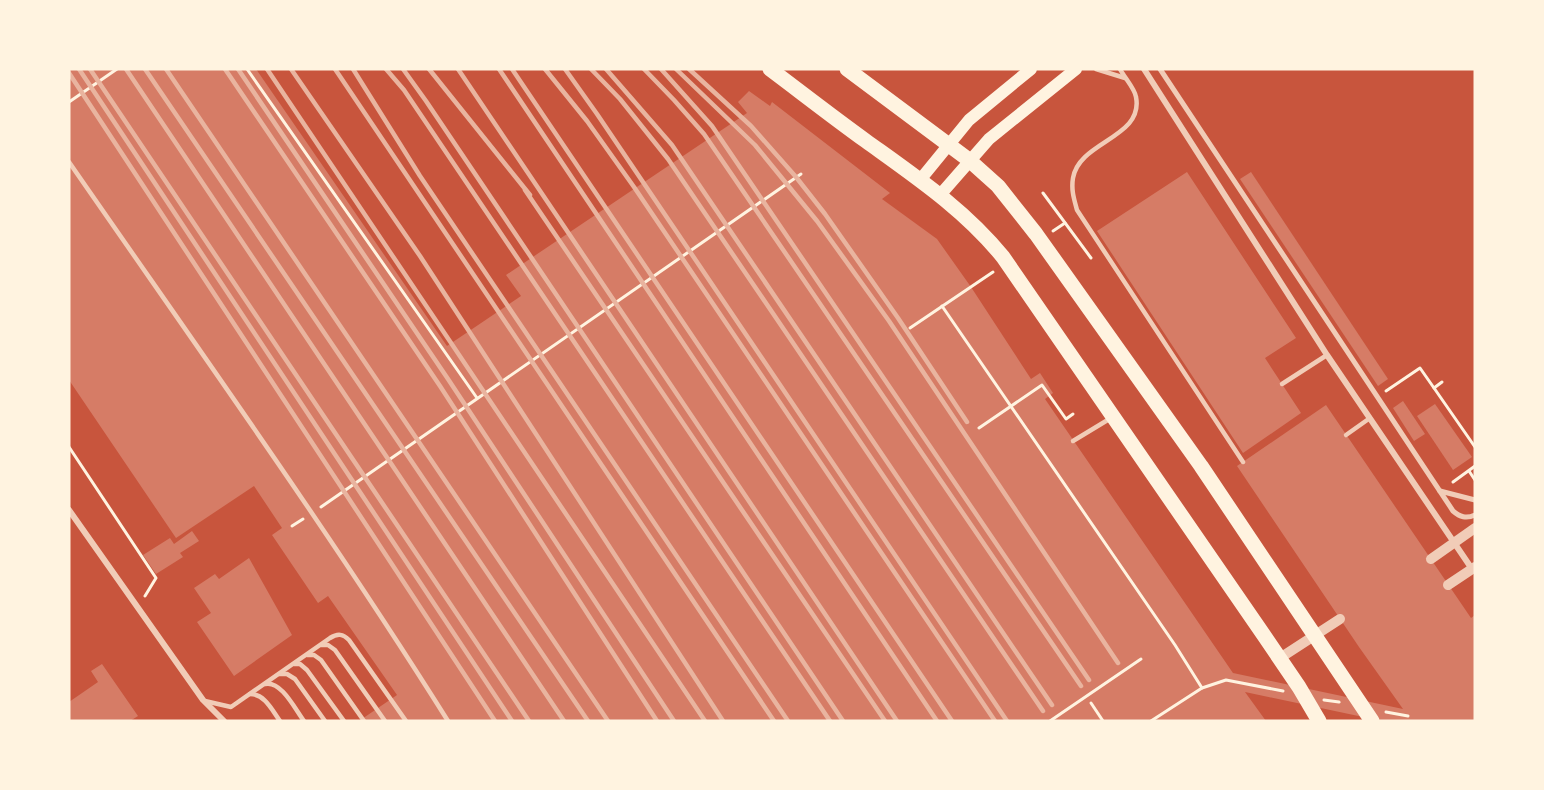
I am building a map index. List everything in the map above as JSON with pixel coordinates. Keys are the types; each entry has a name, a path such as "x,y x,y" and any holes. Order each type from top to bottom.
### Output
{"main road":[{"path":"770,69 940,195 988,238 1280,658 1319,721"},
{"path":"847,69 969,160 998,186 1036,234 1201,466 1371,721"},
{"path":"920,180 969,120 1031,69"},
{"path":"940,195 989,138 1076,69"}],"street":[{"path":"1144,69 1327,355 1474,571 1448,585"},
{"path":"1160,69 1453,511 1464,517 1475,515"},
{"path":"1440,491 1475,500"},
{"path":"69,510 202,700 224,721"},
{"path":"1431,559 1475,528"},
{"path":"1280,658 1340,619"}],"lane":[{"path":"1096,69 1125,78"},
{"path":"1120,69 1136,95 1137,108 1131,121 1123,130 1087,154 1079,164 1073,176 1072,194 1077,210 1243,462"},
{"path":"69,162 311,513 448,721"},
{"path":"1282,384 1327,355"},
{"path":"1073,441 1113,416"},
{"path":"1346,435 1370,418"},
{"path":"202,700 231,707 338,634 350,640 406,721"},
{"path":"315,648 324,645 335,650 385,721"},
{"path":"301,658 314,655 321,660 364,721"},
{"path":"288,667 300,664 308,670 344,721"},
{"path":"275,676 283,673 294,679 324,721"},
{"path":"261,686 274,683 281,688 304,721"},
{"path":"249,694 261,696 280,721"}],"path":[{"path":"69,102 117,69"},
{"path":"247,69 477,398"},
{"path":"292,526 801,174"},
{"path":"1043,193 1090,258"},
{"path":"910,328 971,287"},
{"path":"942,306 1202,688"},
{"path":"1377,398 1420,368 1475,447"},
{"path":"1434,388 1442,382"},
{"path":"979,428 1042,385 1066,419 1073,414"},
{"path":"69,447 156,578 137,609"},
{"path":"1440,491 1475,466"},
{"path":"1469,471 1475,480"},
{"path":"1050,721 1141,659"},
{"path":"1151,721 1202,688 1226,680"},
{"path":"1091,703 1103,721"}],"building":[{"path":"69,69 256,69 447,346 521,296 506,275 747,113 738,102 749,91 770,106 772,102 890,193 882,199 937,239 1031,379 1040,373 1053,393 1045,399 1233,673 1403,709 1237,466 1326,405 1471,618 1475,615 1475,721 1382,721 1245,692 1266,721 359,721 397,695 328,596 318,603 272,535 282,528 254,486 176,538 69,380"},
{"path":"1187,172 1296,338 1265,358 1301,413 1243,453 1097,231"},
{"path":"1251,172 1388,379 1378,386 1240,179"},
{"path":"1403,401 1425,434 1414,441 1393,408"},
{"path":"1435,404 1472,457 1453,470 1417,416"},
{"path":"192,531 199,541 180,553 183,557 156,574 143,555 170,538 174,544"},
{"path":"249,558 292,635 234,676 197,622 211,613 194,588 215,574 219,579"},
{"path":"102,664 138,716 130,721 69,721 69,702 98,682 91,671"}],"railway":[{"path":"79,69 512,721"},
{"path":"90,69 529,721"},
{"path":"126,69 564,721"},
{"path":"145,69 588,721"},
{"path":"166,69 608,721"},
{"path":"225,69 440,386 657,721"},
{"path":"238,69 448,379 674,721"},
{"path":"267,69 705,721"},
{"path":"291,69 420,256 723,721"},
{"path":"335,69 774,721"},
{"path":"353,69 420,176 788,721"},
{"path":"386,69 404,90 830,721"},
{"path":"403,69 843,721"},
{"path":"429,69 530,195"},
{"path":"458,69 897,721"},
{"path":"499,69 937,721"},
{"path":"512,69 952,721"},
{"path":"545,69 587,121 634,187 995,721"},
{"path":"565,69 1007,721"},
{"path":"591,69 620,99 668,159 1043,711"},
{"path":"606,69 672,145 1052,705"},
{"path":"644,69 704,134 1081,686"},
{"path":"661,69 712,126 1089,680"},
{"path":"676,69 755,145 817,221 889,321 1118,663"},
{"path":"689,69 751,126 796,177 825,214 898,318 967,422"},
{"path":"69,73 495,721"},
{"path":"525,190 885,721"}]}
